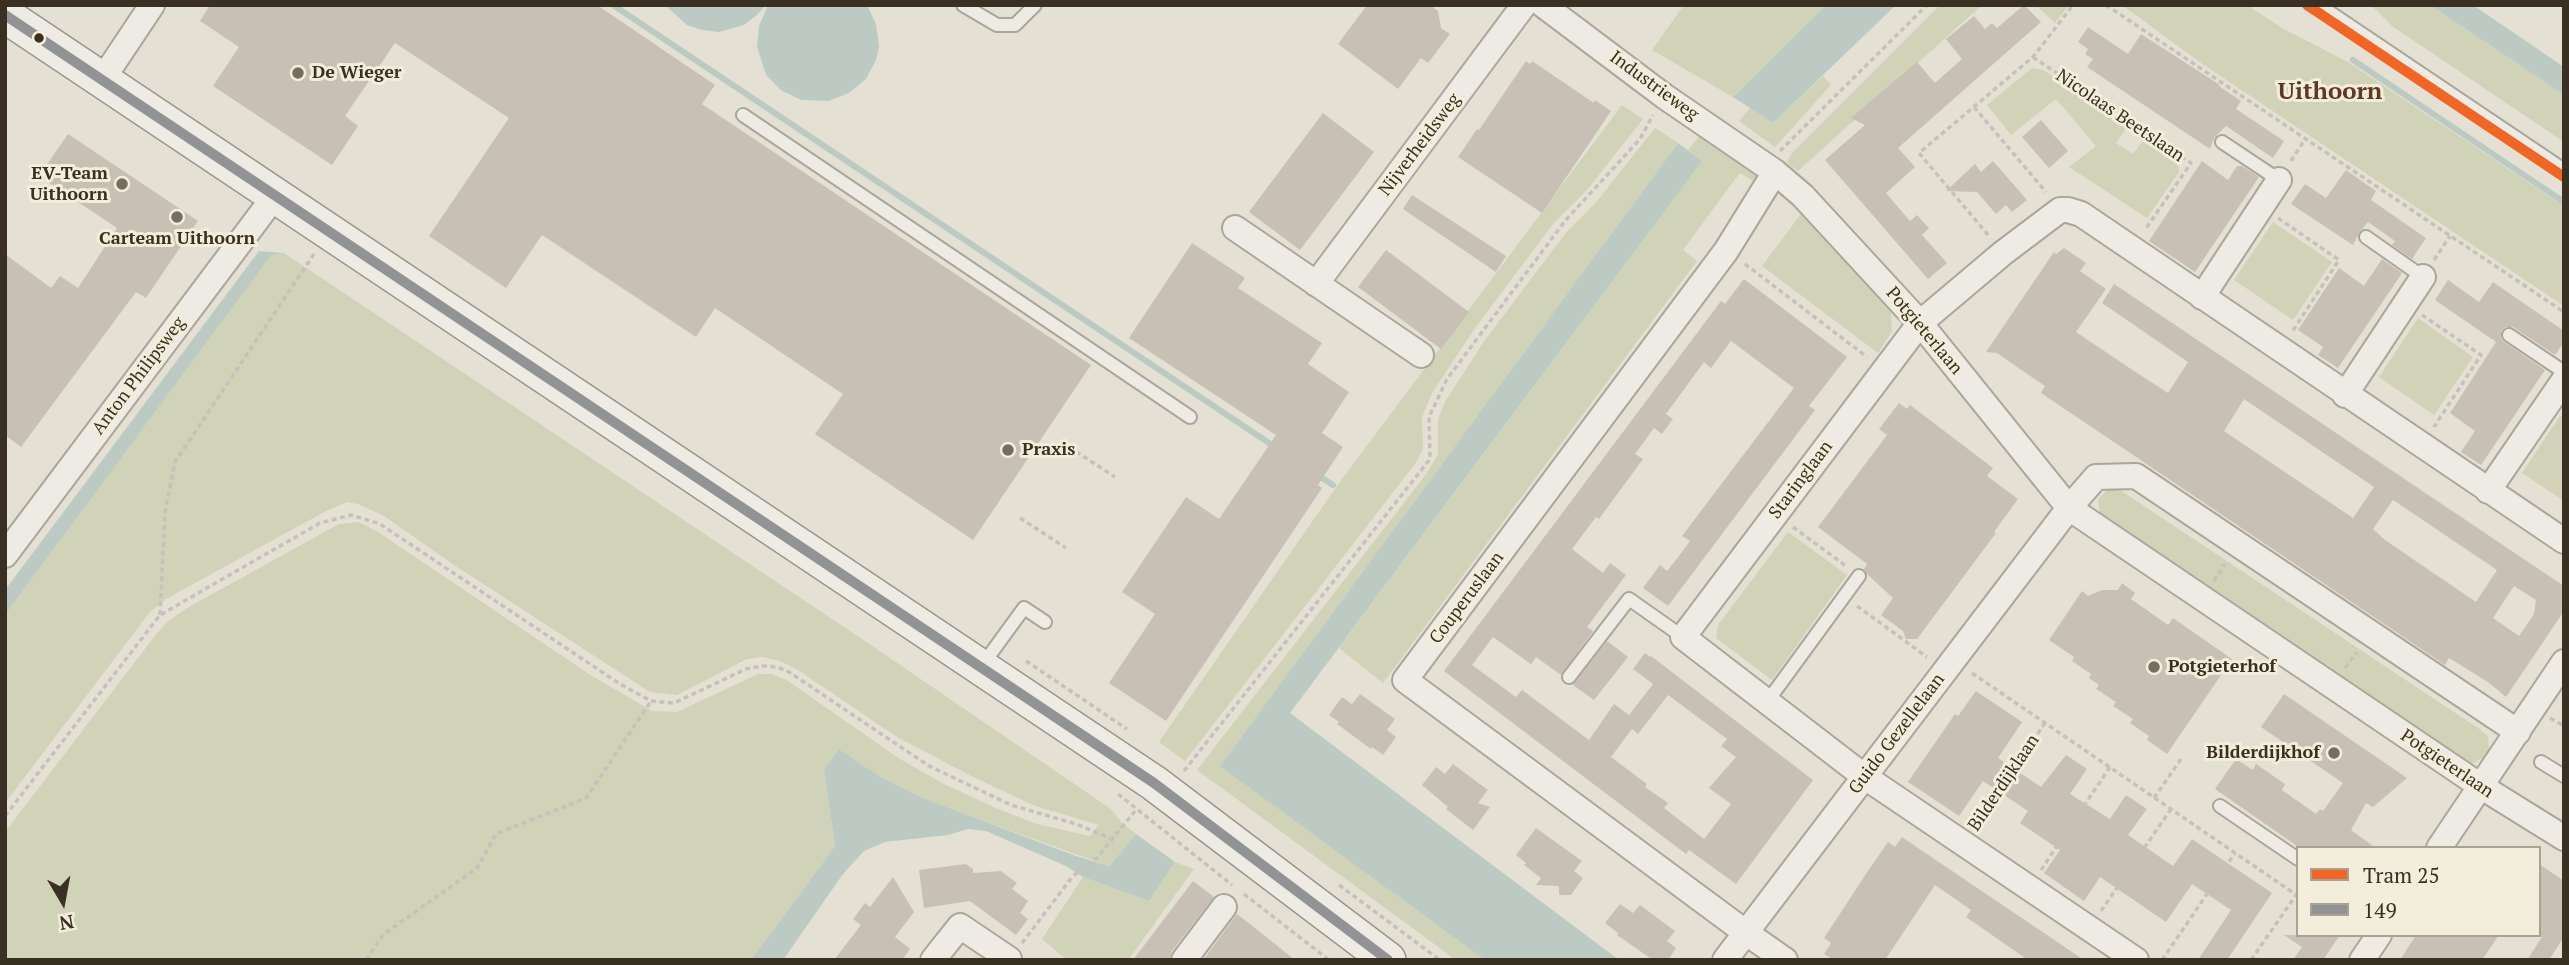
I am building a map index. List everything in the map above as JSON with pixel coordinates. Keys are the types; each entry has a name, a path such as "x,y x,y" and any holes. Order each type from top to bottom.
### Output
{"street":[{"path":"102,80 152,5"},
{"name":"Nijverheidsweg","path":"1316,284 1524,5"},
{"name":"Industrieweg","path":"1543,5 1568,12 1664,96 1771,168"},
{"path":"5,15 1154,783 1388,960"},
{"name":"Couperuslaan","path":"1745,932 1405,680 1726,251 1771,168"},
{"name":"Potgieterlaan","path":"1771,168 1803,196 1920,323 2069,508 2482,787 2564,838"},
{"path":"2202,297 2280,180"},
{"name":"Anton Philipsweg","path":"5,555 274,197"},
{"path":"1920,323 2060,209 2081,214 2564,541"},
{"path":"1235,228 1421,355"},
{"path":"2345,395 2423,277"},
{"name":"Staringlaan","path":"1683,637 1920,323"},
{"path":"2488,491 2564,380"},
{"path":"2069,508 2096,477 2136,476 2524,732"},
{"name":"Guido Gezellelaan","path":"1726,960 2069,508"},
{"path":"1683,637 1865,777"},
{"path":"2440,846 2524,732 2564,662"},
{"name":"Bilderdijklaan","path":"1865,777 2136,960"},
{"path":"1184,960 1224,907"},
{"path":"933,960 960,926 1012,955"},
{"path":"1745,932 1785,960"},
{"path":"2362,960 2378,937"}],"lane":[{"path":"963,5 997,25 1014,25 1035,5"},
{"path":"2319,5 2564,170"},
{"path":"743,115 1190,416"},
{"path":"2222,142 2280,180"},
{"path":"2366,237 2423,277"},
{"path":"2509,335 2564,372"},
{"path":"1767,702 1859,576"},
{"path":"1569,677 1629,599 1683,637"},
{"path":"981,667 1024,608 1045,622"},
{"path":"2542,762 2564,776"},
{"path":"2220,806 2296,858"}],"path":[{"path":"1771,168 1927,5"},
{"path":"2003,253 1919,153 2032,57 2073,5"},
{"path":"2106,5 2564,312"},
{"name":"Nicolaas Beetslaan","path":"2032,57 2191,163 2132,250"},
{"path":"1184,771 1430,458 1429,417 1447,379 1565,221 1640,139 1664,96"},
{"path":"1975,107 2060,209"},
{"path":"2280,180 2305,139"},
{"path":"2261,207 2339,260 2280,351"},
{"path":"160,615 165,512 176,462 328,233"},
{"path":"2423,277 2450,236"},
{"path":"1726,251 1884,370"},
{"path":"2406,303 2481,355 2421,446"},
{"path":"1069,447 1115,477"},
{"path":"1776,514 1859,576"},
{"path":"5,816 160,615 320,523 351,515 380,524 620,684 651,701 674,703 746,669 777,667 789,672 929,766 1010,805 1076,824 1112,839"},
{"path":"1020,518 1066,548"},
{"path":"2202,598 2238,545"},
{"name":"Bilderdijklaan","path":"1844,596 1949,665 2045,723 2296,895"},
{"path":"2333,687 2370,632"},
{"path":"366,960 383,935 477,868 496,834 586,798 651,701"},
{"name":"Bilderdijklaan","path":"1963,843 2045,723"},
{"path":"2154,797 2181,759"},
{"path":"2029,887 2110,767"},
{"path":"2089,928 2171,809"},
{"path":"1012,955 1073,876 1097,858 1136,810"},
{"path":"2162,960 2235,853"},
{"name":"Bilderdijklaan","path":"2251,960 2296,897"}],"green space":[{"path":"1684,5 1826,5 1733,97 1652,50"},
{"path":"1940,5 1982,5 1798,171 1787,163 1791,154"},
{"path":"2036,5 2069,5 2055,23"},
{"path":"2122,5 2247,5 2282,28 2348,62 2564,206 2564,306 2201,63"},
{"path":"2371,5 2430,5 2564,95 2564,142 2392,26"},
{"path":"2032,68 2043,70 2129,125 2116,143 2133,154 2145,138 2173,155 2178,162 2179,172 2147,218 2069,167 2096,146 2056,99 2011,135 1987,105"},
{"path":"1823,76 1831,85 1775,147 1739,121 1750,108 1773,123"},
{"path":"1622,105 1643,119 1587,190 1553,224 1473,331 1432,393 1422,417 1423,450 1415,464 1185,761 1159,742 1339,483"},
{"path":"1655,128 1678,143 1221,765 1485,960 1456,960 1197,770 1427,473 1438,454 1438,419 1446,400 1485,340 1565,234 1598,200"},
{"path":"1701,134 1762,175 1762,187 1740,173 1730,186 1683,250 1697,261 1383,683 1339,648 1702,161 1688,150"},
{"path":"1801,214 1891,312 1892,331 1878,353 1762,266"},
{"path":"2273,222 2332,262 2293,320 2234,280"},
{"path":"284,253 865,641 1111,809 1122,823 1136,834 1109,866 922,799 879,776 839,749 824,770 835,846 751,960 5,960 5,832 154,637 167,622 187,608 339,524 358,522 375,530 592,676 652,711 677,712 758,674 772,674 788,681 900,759 942,783 998,809 1037,824 1090,836 1099,825 1035,806 971,776 897,737 798,670 780,661 762,657 747,659 677,695 650,692 457,567 384,516 347,502 166,599 150,612 5,803 5,615 271,254"},
{"path":"2418,318 2473,357 2434,415 2379,377"},
{"path":"2560,416 2564,418 2564,501 2522,473"},
{"path":"2117,488 2478,728 2488,736 2489,750 2484,757 2470,765 2100,517 2098,499 2107,490"},
{"path":"1788,532 1847,575 1772,680 1716,638 1718,625"},
{"path":"1175,862 1194,869 1128,960 1067,960 1042,939 1083,877 1149,901"}],"shaded area":[{"path":"665,5 766,5 744,25 719,32 687,25"},
{"path":"768,5 867,5 876,24 879,46 876,60 866,79 849,93 829,101 801,100 781,90 766,75 757,47 759,26"},
{"path":"1826,5 1896,5 1773,123 1733,97"},
{"path":"2430,5 2473,5 2564,67 2564,95"},
{"path":"1678,143 1702,161 1290,713 1619,960 1485,960 1220,766"},
{"path":"259,251 284,253 271,255 5,615 5,590"},
{"path":"839,749 879,776 922,798 1076,856 1109,866 1136,834 1175,862 1149,901 1083,877 1066,866 986,831 968,829 948,835 885,842 864,851 843,874 783,960 751,960 835,846 824,770"}],"building":[{"path":"210,5 597,5 715,85 702,104 1091,365 973,540 815,434 843,394 715,308 696,337 542,235 506,288 429,236 509,118 395,43 345,116 358,126 332,165 213,86 239,47 200,21"},
{"path":"1367,5 1430,5 1438,11 1441,28 1450,34 1428,63 1421,58 1398,89 1338,44"},
{"path":"2024,5 2041,22 1898,148 1915,167 1886,193 1910,221 1917,215 1929,228 1922,235 1947,263 1928,279 1825,160 1865,125 1851,118 1917,62 1935,83 1962,59 1946,39 1974,16 1985,29 1992,23 1997,28"},
{"path":"2088,27 2128,54 2141,34 2220,85 2241,101 2236,109 2284,141 2273,158 2226,126 2214,138 2210,149 2087,67 2093,59 2085,54 2088,49 2078,42"},
{"path":"1526,61 1530,64 1532,61 1594,103 1595,100 1611,111 1542,213 1458,157"},
{"path":"1323,113 1374,152 1300,250 1249,212"},
{"path":"2041,120 2068,151 2049,168 2022,137"},
{"path":"68,134 198,221 146,298 136,292 21,447 5,435 5,254 51,288 60,276 78,288 117,228 39,176"},
{"path":"1993,161 2027,200 2012,212 2006,205 1996,214 1977,192 1946,191 1975,164 1981,172"},
{"path":"2202,161 2228,180 2237,166 2242,166 2259,177 2195,272 2149,241"},
{"path":"2346,170 2376,191 2371,200 2426,238 2412,259 2392,245 2395,241 2368,222 2353,245 2291,204 2305,184 2326,198"},
{"path":"1412,195 1506,256 1496,272 1403,209"},
{"path":"1192,243 1245,278 1238,288 1322,343 1308,364 1349,392 1322,433 1343,447 1318,485 1322,488 1166,721 1109,683 1155,614 1122,592 1186,497 1219,519 1276,435 1129,338"},
{"path":"2064,248 2086,263 2080,271 2106,289 2076,332 2128,367 2168,393 2188,362 2102,303 2114,284 2564,586 2564,611 2506,697 2488,682 2449,658 2445,665 2041,393 2045,386 1997,353 1986,352 2054,252 2056,254","holes":["2244,399 2374,487 2353,518 2224,431","2393,500 2497,570 2476,602 2373,529","2514,586 2536,600 2534,614 2519,636 2493,618"]},
{"path":"1386,250 1469,312 1441,349 1358,287"},
{"path":"2382,259 2402,273 2338,368 2318,355 2323,347 2298,330 2339,268 2364,286"},
{"path":"1744,279 1847,357 1809,406 1815,410 1668,606 1643,588 1660,565 1667,571 1679,556 1690,541 1682,536 1794,388 1731,341 1711,368 1704,362 1666,414 1673,419 1662,434 1654,428 1635,454 1643,459 1599,519 1596,517 1572,549 1603,573 1610,563 1626,575 1587,627 1593,631 1561,675 1536,657 1531,664 1493,637 1472,665 1516,697 1522,690 1589,740 1614,704 1629,715 1653,684 1633,669 1645,653 1813,780 1736,884 1689,850 1686,854 1444,671 1721,301 1725,304","holes":["1668,695 1727,739 1721,746 1736,757 1709,788 1731,804 1704,839 1664,808 1668,803 1645,787 1647,784 1611,757 1632,729 1638,734"]},
{"path":"2448,280 2479,302 2493,282 2564,331 2564,342 2555,355 2513,327 2506,327 2501,331 2504,342 2545,370 2481,465 2461,452 2475,431 2450,413 2496,342 2435,300"},
{"path":"1899,403 1907,409 1910,405 1993,468 1987,476 2018,499 1917,639 1906,639 1903,631 1881,615 1893,598 1868,575 1864,569 1867,564 1818,527 1887,435 1879,429"},
{"name":"Potgieterhof","path":"2122,583 2135,593 2131,599 2168,625 2173,618 2232,659 2167,754 2147,740 2149,736 2130,723 2133,719 2113,706 2116,702 2096,689 2099,685 2089,678 2091,674 2072,661 2074,657 2049,640 2082,591 2088,596 2102,590 2118,590"},
{"path":"1607,641 1628,657 1594,700 1573,685"},
{"path":"1976,691 2022,722 1998,758 2041,787 2066,755 2087,769 2070,794 2110,819 2126,795 2147,809 2128,835 2173,866 2192,839 2272,893 2227,960 2198,960 2231,910 2192,884 2166,922 2100,877 2084,901 2044,873 2060,850 2020,823 2028,811 1983,781 1959,816 1908,782 1955,714 1958,716"},
{"path":"1360,694 1395,719 1387,730 1396,737 1383,755 1337,724 1339,722 1329,715 1342,697 1352,704"},
{"path":"2284,694 2407,778 2373,807 2366,803 2351,830 2373,846 2297,846 2215,789 2236,759 2253,770 2256,764 2285,784 2282,790 2316,814 2320,809 2323,811 2343,783 2261,727"},
{"path":"1453,764 1488,790 1478,803 1490,807 1473,830 1446,809 1448,807 1422,785 1436,767 1445,774"},
{"path":"1536,828 1582,861 1574,871 1583,878 1571,895 1559,895 1559,886 1536,885 1541,878 1516,855"},
{"path":"1902,837 2084,960 2028,960 1966,917 1971,910 1935,885 1885,960 1834,960 1824,954 1831,943 1824,938 1866,874 1888,842 1895,847"},
{"path":"966,864 973,869 973,873 1001,871 1017,883 1012,889 1028,901 1020,913 1028,919 1016,935 970,901 924,908 919,870"},
{"path":"2541,865 2564,881 2564,937 2549,960 2527,960 2542,937"},
{"path":"893,877 914,912 895,937 910,949 902,960 834,960 861,925 853,919 865,903 870,907"},
{"path":"1193,881 1214,897 1172,951 1169,960 1133,960"},
{"path":"1620,904 1633,913 1640,905 1675,931 1667,941 1676,948 1668,960 1653,960 1617,935 1618,933 1605,923"},
{"path":"1237,914 1255,928 1295,960 1203,960"},
{"path":"2284,935 2339,937 2323,960 2293,960 2302,947"},
{"path":"2415,937 2498,937 2482,960 2400,960"}],"waterway":[{"path":"613,5 1275,447"},
{"path":"2353,60 2564,202"},
{"path":"1316,474 1333,485"}],"tram line":[{"name":"25","path":"2307,5 2564,177"}],"transit line":[{"name":"149","path":"5,15 1154,783 1388,960"}],"place":[{"name":"De Wieger","path":"298,73"},
{"name":"EV-Team Uithoorn","path":"122,184"},
{"name":"Carteam Uithoorn","path":"177,217"},
{"name":"Praxis","path":"1008,450"},
{"name":"Potgieterhof","path":"2154,667"},
{"name":"Bilderdijkhof","path":"2334,753"}],"district":[{"name":"Uithoorn","path":"2330,92"}]}
